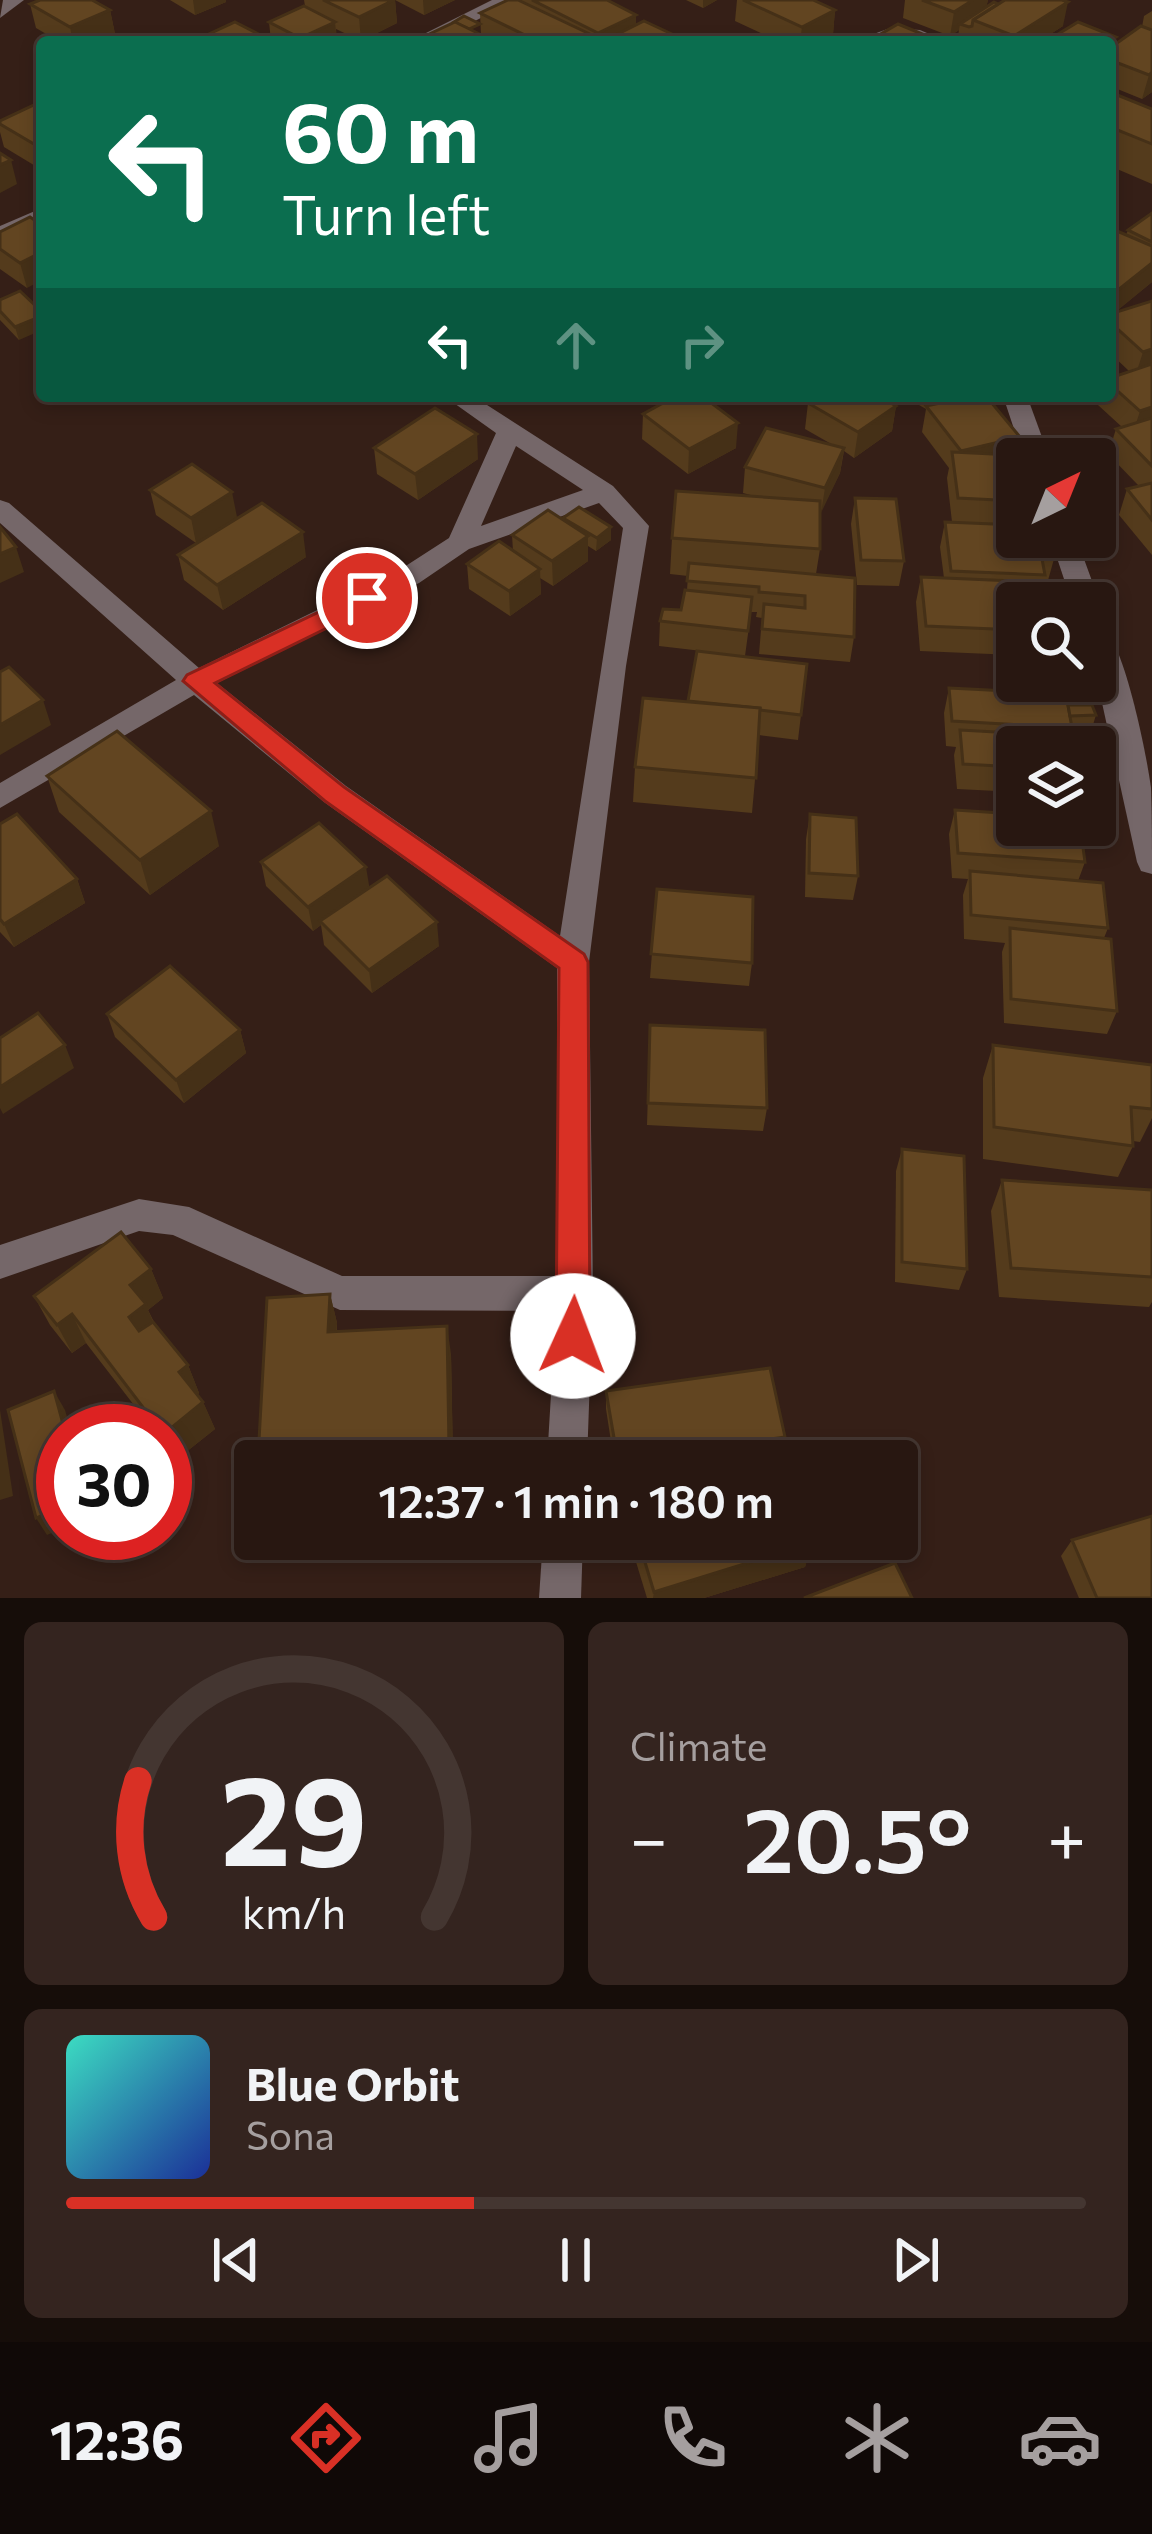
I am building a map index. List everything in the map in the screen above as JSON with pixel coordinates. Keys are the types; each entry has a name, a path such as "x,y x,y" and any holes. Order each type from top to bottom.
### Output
{"street":[{"path":"0,12 16,0"},
{"path":"431,36 507,0"},
{"path":"872,36 924,36"},
{"path":"0,234 36,218"},
{"path":"465,402 604,492 636,526 573,962 575,1294 568,1440"},
{"path":"1017,402 1030,438"},
{"path":"460,543 510,431"},
{"path":"0,797 196,681 410,577 460,543 604,492"},
{"path":"0,509 196,681 335,794 573,962"},
{"path":"1116,691 1152,862"},
{"path":"0,1262 139,1215 176,1219 340,1293 575,1294"},
{"path":"560,1598 562,1560"}],"building":[{"path":"92,0 110,10 70,27 30,4"},
{"path":"323,0 394,0 359,17"},
{"path":"518,0 594,36 527,36 480,13"},
{"path":"532,0 607,0 636,15 598,33"},
{"path":"743,0 813,0 835,10 802,27"},
{"path":"922,0 973,0 954,12"},
{"path":"1005,0 1068,2 1014,36 973,20"},
{"path":"994,2 998,4 973,20 972,26 960,24"},
{"path":"304,6 335,22 296,36 269,22"},
{"path":"464,16 480,24 469,29 454,22"},
{"path":"644,21 676,36 614,36"},
{"path":"235,22 262,36 205,36"},
{"path":"455,22 484,36 425,36"},
{"path":"1078,22 1113,36 1055,36"},
{"path":"898,24 927,36 877,36"},
{"path":"1141,26 1152,30 1152,72 1149,75 1116,62 1116,44"},
{"path":"1116,94 1152,109 1152,144 1116,129"},
{"path":"36,104 36,145 0,124"},
{"path":"1152,213 1152,242 1128,230"},
{"path":"30,217 36,221 36,255 20,263 0,249 0,232"},
{"path":"1116,231 1152,246 1152,263 1118,290"},
{"path":"20,291 36,306 36,318 15,327 0,311 0,300"},
{"path":"1152,301 1152,349 1143,352 1116,327 1116,312"},
{"path":"1152,364 1152,407 1140,411 1116,389 1116,376"},
{"path":"665,402 710,402 738,423 689,449 643,414"},
{"path":"889,402 896,406 858,432 808,403"},
{"path":"991,402 1020,437 996,438 996,443 961,451 926,406"},
{"path":"435,408 477,434 415,474 374,448"},
{"path":"1152,418 1152,466 1116,429"},
{"path":"766,428 844,448 825,488 745,467"},
{"path":"952,452 996,454 996,500 958,498"},
{"path":"192,464 232,492 191,518 150,490"},
{"path":"1152,483 1152,520 1127,489"},
{"path":"676,491 820,501 820,549 672,538"},
{"path":"855,498 896,499 904,561 861,560"},
{"path":"262,503 303,532 217,585 178,555"},
{"path":"579,507 611,527 597,538 563,518"},
{"path":"548,510 588,536 552,561 512,535"},
{"path":"945,522 996,524 996,558 1054,559 1042,559 1045,575 951,571"},
{"path":"0,527 16,547 0,554"},
{"path":"499,541 540,569 509,591 467,564"},
{"path":"689,563 855,578 854,637 762,629 764,604 805,608 805,596 687,581"},
{"path":"921,577 1014,581 996,582 996,629 926,626"},
{"path":"685,590 752,597 748,631 660,621 663,609 681,610"},
{"path":"697,651 807,664 801,715 688,701"},
{"path":"9,667 43,700 0,725 0,672"},
{"path":"949,688 996,690 996,702 1067,702 1072,726 1038,726 952,721"},
{"path":"643,698 760,708 756,778 635,767"},
{"path":"1068,705 1092,705 1096,715 1070,716"},
{"path":"960,730 996,732 996,766 963,764"},
{"path":"117,731 211,811 140,860 47,776"},
{"path":"955,810 996,813 996,846 1083,846 1085,862 958,853"},
{"path":"17,814 77,879 4,924 0,919 0,824"},
{"path":"810,814 856,818 858,876 809,873"},
{"path":"319,823 366,867 308,907 261,862"},
{"path":"970,871 1103,883 1108,928 971,915"},
{"path":"387,876 437,922 369,970 320,921"},
{"path":"657,889 753,897 752,963 651,954"},
{"path":"1010,928 1111,939 1117,1011 1011,999"},
{"path":"170,966 240,1030 176,1080 107,1014"},
{"path":"38,1013 65,1045 0,1087 0,1038"},
{"path":"650,1025 765,1030 767,1108 648,1103"},
{"path":"993,1045 1152,1065 1152,1109 1131,1107 1133,1146 994,1127"},
{"path":"902,1149 964,1156 967,1269 902,1262"},
{"path":"1002,1180 1152,1190 1152,1277 1011,1268"},
{"path":"121,1232 151,1269 130,1285 146,1304 129,1317 139,1331 153,1322 188,1365 179,1372 203,1402 192,1411 192,1404 140,1404 72,1314 57,1325 34,1296"},
{"path":"330,1294 328,1332 447,1326 449,1440 259,1440 267,1298"},
{"path":"770,1368 785,1437 614,1440 606,1391"},
{"path":"54,1391 58,1404 36,1404 36,1518 8,1410"},
{"path":"1152,1516 1152,1598 1097,1598 1072,1540"},
{"path":"644,1560 757,1560 654,1592"},
{"path":"895,1563 912,1598 804,1598"}],"route":[{"path":"367,598 196,681 335,794 573,962 573,1336"}]}
